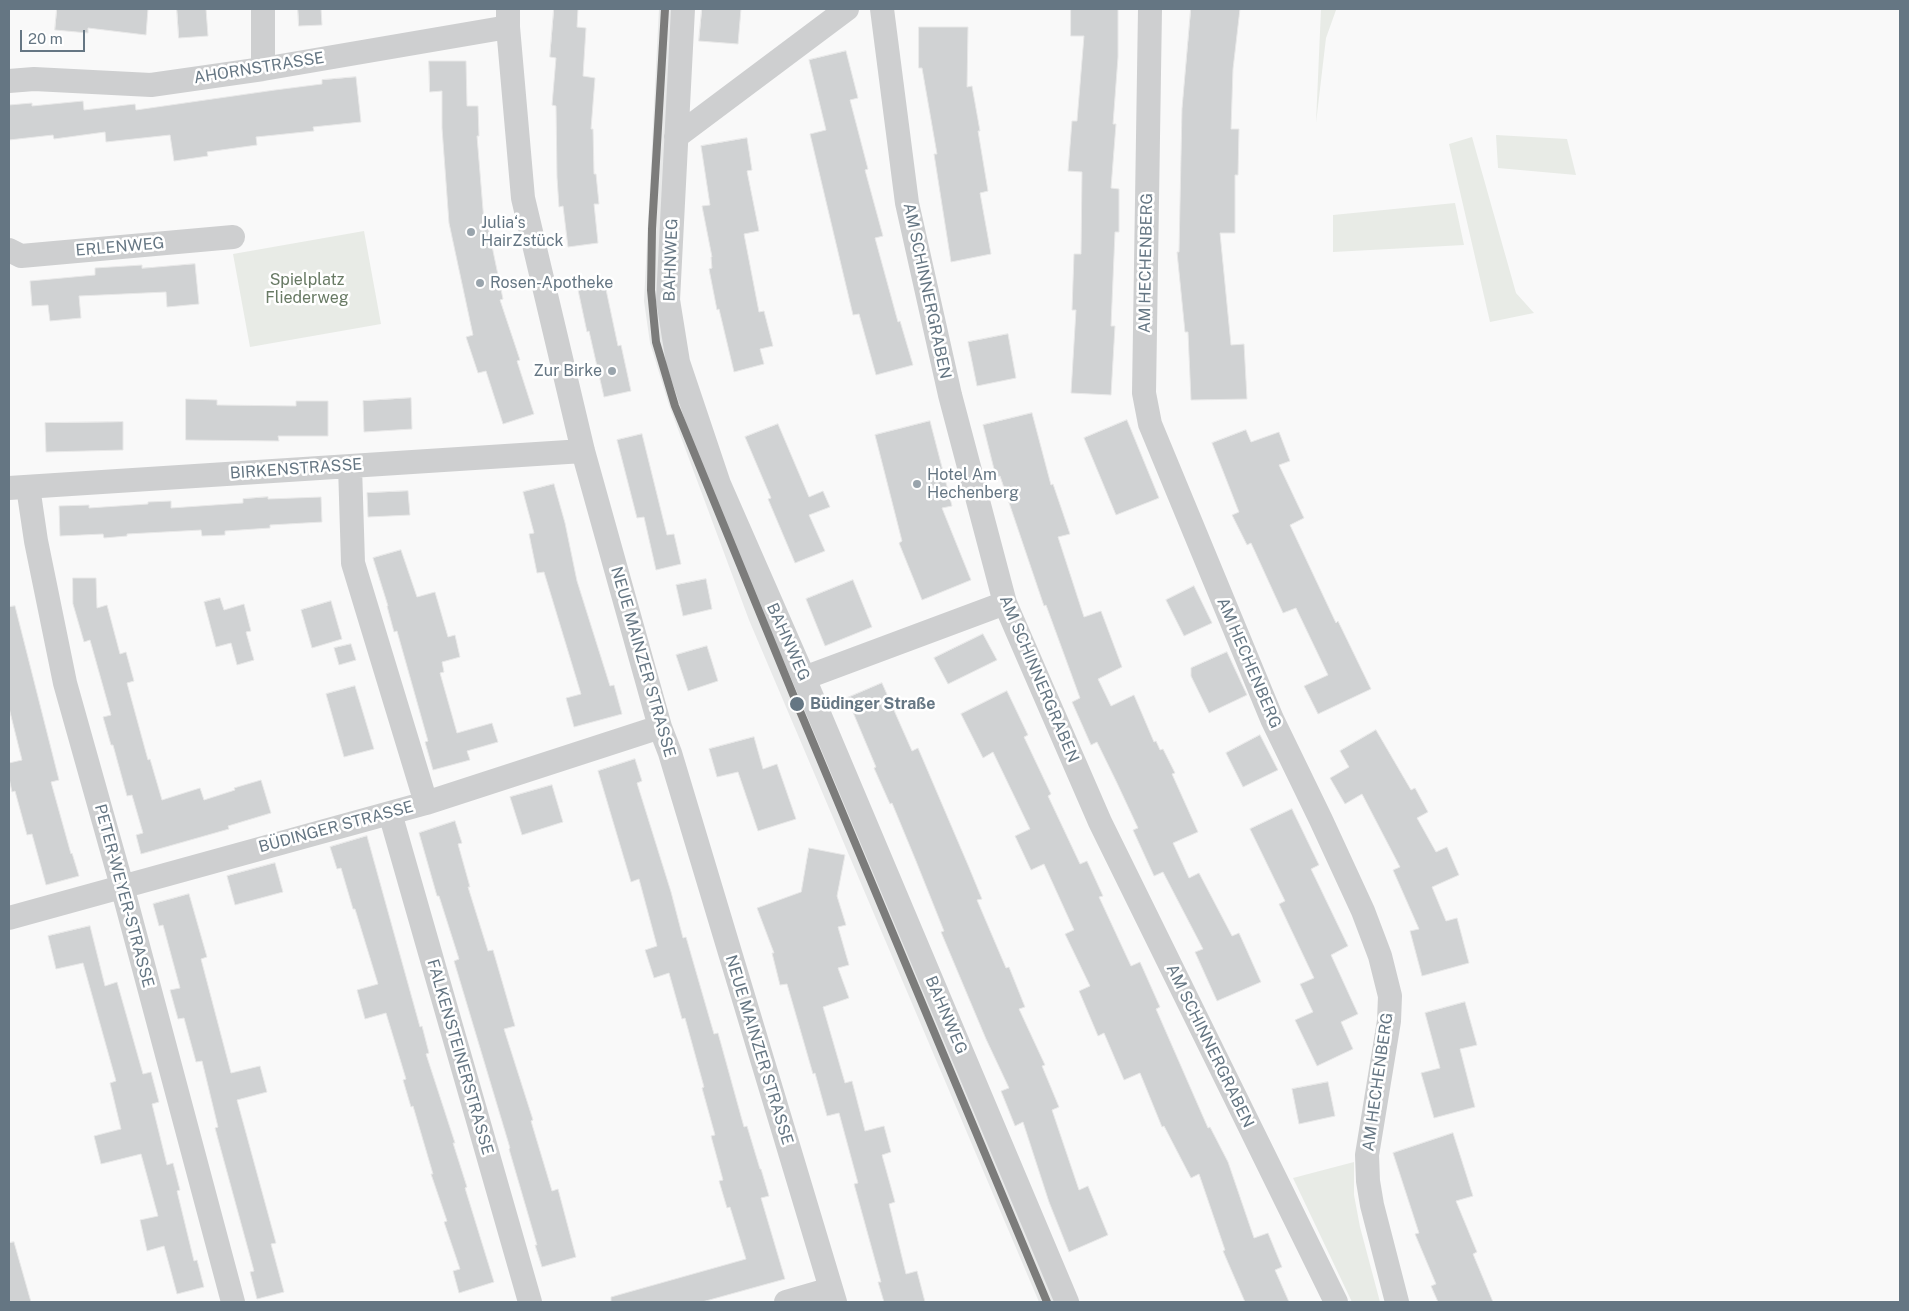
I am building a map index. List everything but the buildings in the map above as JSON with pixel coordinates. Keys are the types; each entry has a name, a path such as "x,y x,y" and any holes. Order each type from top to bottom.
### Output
{"street":[{"path":"263,9 263,69"},
{"name":"BAHNWEG","path":"683,9 668,300 678,362 719,484 804,678 1067,1302"},
{"path":"676,137 848,9"},
{"name":"AM SCHINNERGRABEN","path":"882,9 907,203 950,395 1005,603 1100,822 1336,1302"},
{"name":"AM HECHENBERG","path":"1150,9 1144,393 1150,424 1272,719 1363,911 1380,956 1390,996 1389,1021 1367,1155 1368,1181 1372,1205 1397,1302"},
{"name":"AHORNSTRASSE","path":"9,81 34,79 151,85 263,69 508,18"},
{"name":"NEUE MAINZER STRASSE","path":"508,18 524,198 583,451 660,727 670,753 833,1296"},
{"name":"ERLENWEG","path":"9,250 21,256 233,237"},
{"name":"BIRKENSTRASSE","path":"19,487 583,451"},
{"path":"350,466 352,563 426,803"},
{"name":"PETER-WEYER-STRASSE","path":"19,487 36,541 65,683 122,886 233,1302"},
{"path":"804,678 1005,603"},
{"name":"BÜDINGER STRASSE","path":"9,918 426,803 660,727"},
{"name":"FALKENSTEINERSTRASSE","path":"390,813 530,1302"},
{"path":"786,1302 833,1296"}],"shaded area":[{"path":"659,9 673,9 659,306 1058,1302 1039,1302 749,620 669,405 650,343 644,301"}],"green space":[{"path":"1321,9 1336,10 1326,38 1316,123"},
{"path":"1496,135 1567,139 1576,175 1498,168"},
{"path":"1472,137 1516,293 1534,313 1490,322 1449,144"},
{"path":"1455,203 1464,245 1333,252 1333,215"},
{"name":"Spielplatz Fliederweg","path":"364,231 381,324 250,347 233,254"},
{"path":"1354,1162 1354,1195 1360,1227 1380,1302 1352,1302 1293,1178"}],"transit line":[{"path":"665,9 652,229 651,290 656,342 675,406 797,704 1047,1302"}],"place":[{"name":"Julia‘s HairZstück","path":"471,232"},
{"name":"Rosen-Apotheke","path":"480,283"},
{"name":"Zur Birke","path":"612,371"},
{"name":"Hotel Am Hechenberg","path":"917,484"},
{"name":"Büdinger Straße","path":"797,704"}]}
